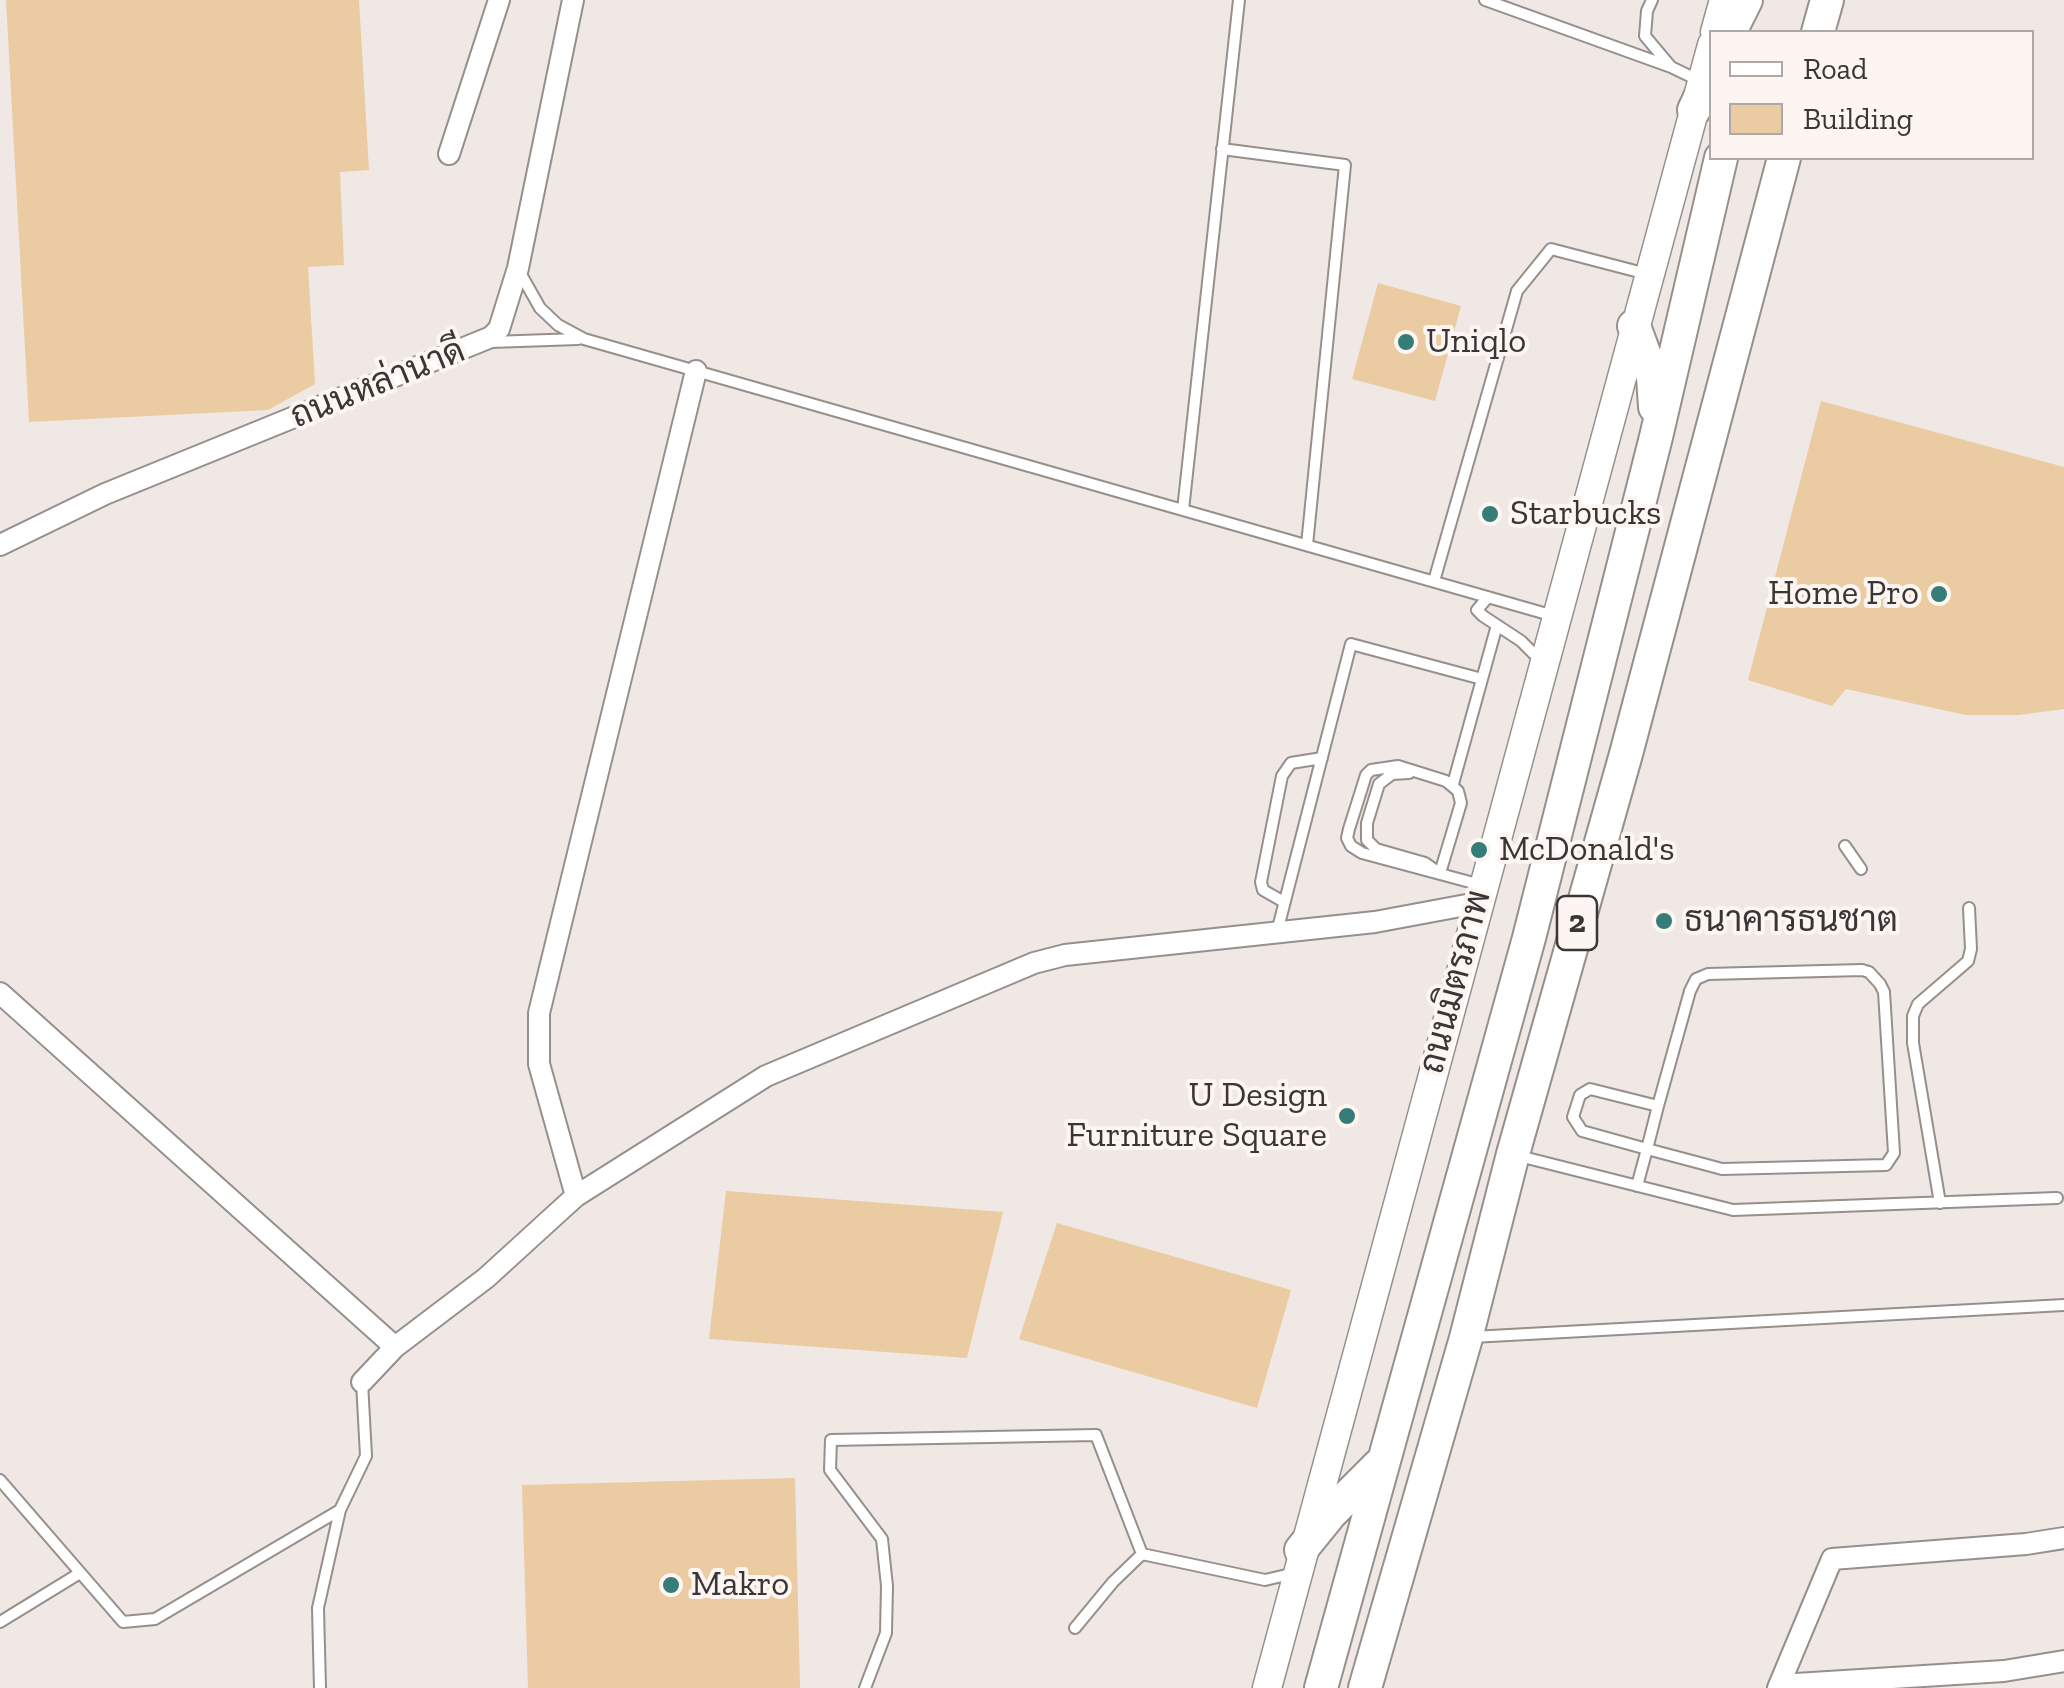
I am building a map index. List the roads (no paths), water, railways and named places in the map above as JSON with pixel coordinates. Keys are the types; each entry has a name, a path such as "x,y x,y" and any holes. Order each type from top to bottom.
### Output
{"main road":[{"path":"1716,30 1724,0"},
{"path":"1731,30 1746,0"},
{"path":"1750,30 1758,0"},
{"path":"1819,30 1827,0"},
{"name":"ถนนมิตรภาพ","path":"1266,1688 1709,57"},
{"name":"ถนนมิตรภาพ","path":"1322,1688 1529,938 1656,437 1721,160"},
{"name":"2","path":"1365,1688 1466,1338 1513,1154 1626,754 1783,160"},
{"path":"1634,326 1653,377 1656,437"},
{"path":"1299,1562 1331,1514 1384,1460"}],"street":[{"path":"449,154 499,0"},
{"name":"ถนนหล่านาดี","path":"0,545 105,494 482,343 499,330 518,268 573,0"},
{"path":"576,1196 539,1064 539,1013 696,372"},
{"path":"362,1382 395,1347 486,1278 576,1196 766,1076 1034,964 1066,955 1375,922 1479,894"},
{"path":"0,993 395,1347"},
{"path":"2064,1538 1832,1558 1778,1686 2004,1671 2064,1661"}],"lane":[{"path":"1183,510 1239,0"},
{"path":"1485,0 1671,67 1702,88"},
{"path":"1652,0 1646,11 1645,36 1671,67"},
{"path":"1222,149 1345,165 1307,546"},
{"path":"1434,581 1518,292 1551,249 1648,274"},
{"path":"518,268 540,308 584,339 1555,616"},
{"path":"482,343 584,339"},
{"path":"1488,597 1478,610 1521,641 1542,662"},
{"path":"1452,784 1497,625"},
{"path":"1277,932 1351,644 1482,679"},
{"path":"1284,902 1263,890 1260,882 1282,776 1291,763 1322,758"},
{"path":"1398,766 1452,784 1458,791 1460,803 1440,873 1362,853 1351,846 1348,838 1366,775 1371,770 1398,766"},
{"path":"1417,772 1392,774 1379,784 1365,834 1376,849 1425,864 1479,894"},
{"path":"1845,846 1861,869"},
{"path":"1940,1204 1914,1043 1914,1016 1918,1004 1968,961 1970,908"},
{"path":"1638,1186 1648,1148 1658,1106 1690,991 1701,976 1862,970 1880,984 1884,992 1894,1154 1886,1165 1732,1170 1648,1148 1582,1131 1572,1117 1580,1095 1590,1089 1658,1106"},
{"path":"1513,1154 1734,1210 2056,1198"},
{"path":"1466,1338 2064,1305"},
{"path":"320,1688 318,1608 340,1510 366,1456 362,1382"},
{"path":"865,1688 886,1633 882,1539 830,1470 831,1440 1096,1436 1142,1554"},
{"path":"0,1480 124,1622 155,1619 340,1510"},
{"path":"1142,1554 1265,1580 1299,1562"},
{"path":"1074,1628 1142,1554"},
{"path":"0,1622 80,1573"}],"place":[{"name":"Uniqlo","path":"1406,342"},
{"name":"Starbucks","path":"1490,514"},
{"name":"Home Pro","path":"1939,594"},
{"name":"McDonald's","path":"1479,850"},
{"name":"ธนาคารธนชาต","path":"1664,921"},
{"name":"U Design Furniture Square","path":"1347,1116"},
{"name":"Makro","path":"671,1585"}]}
